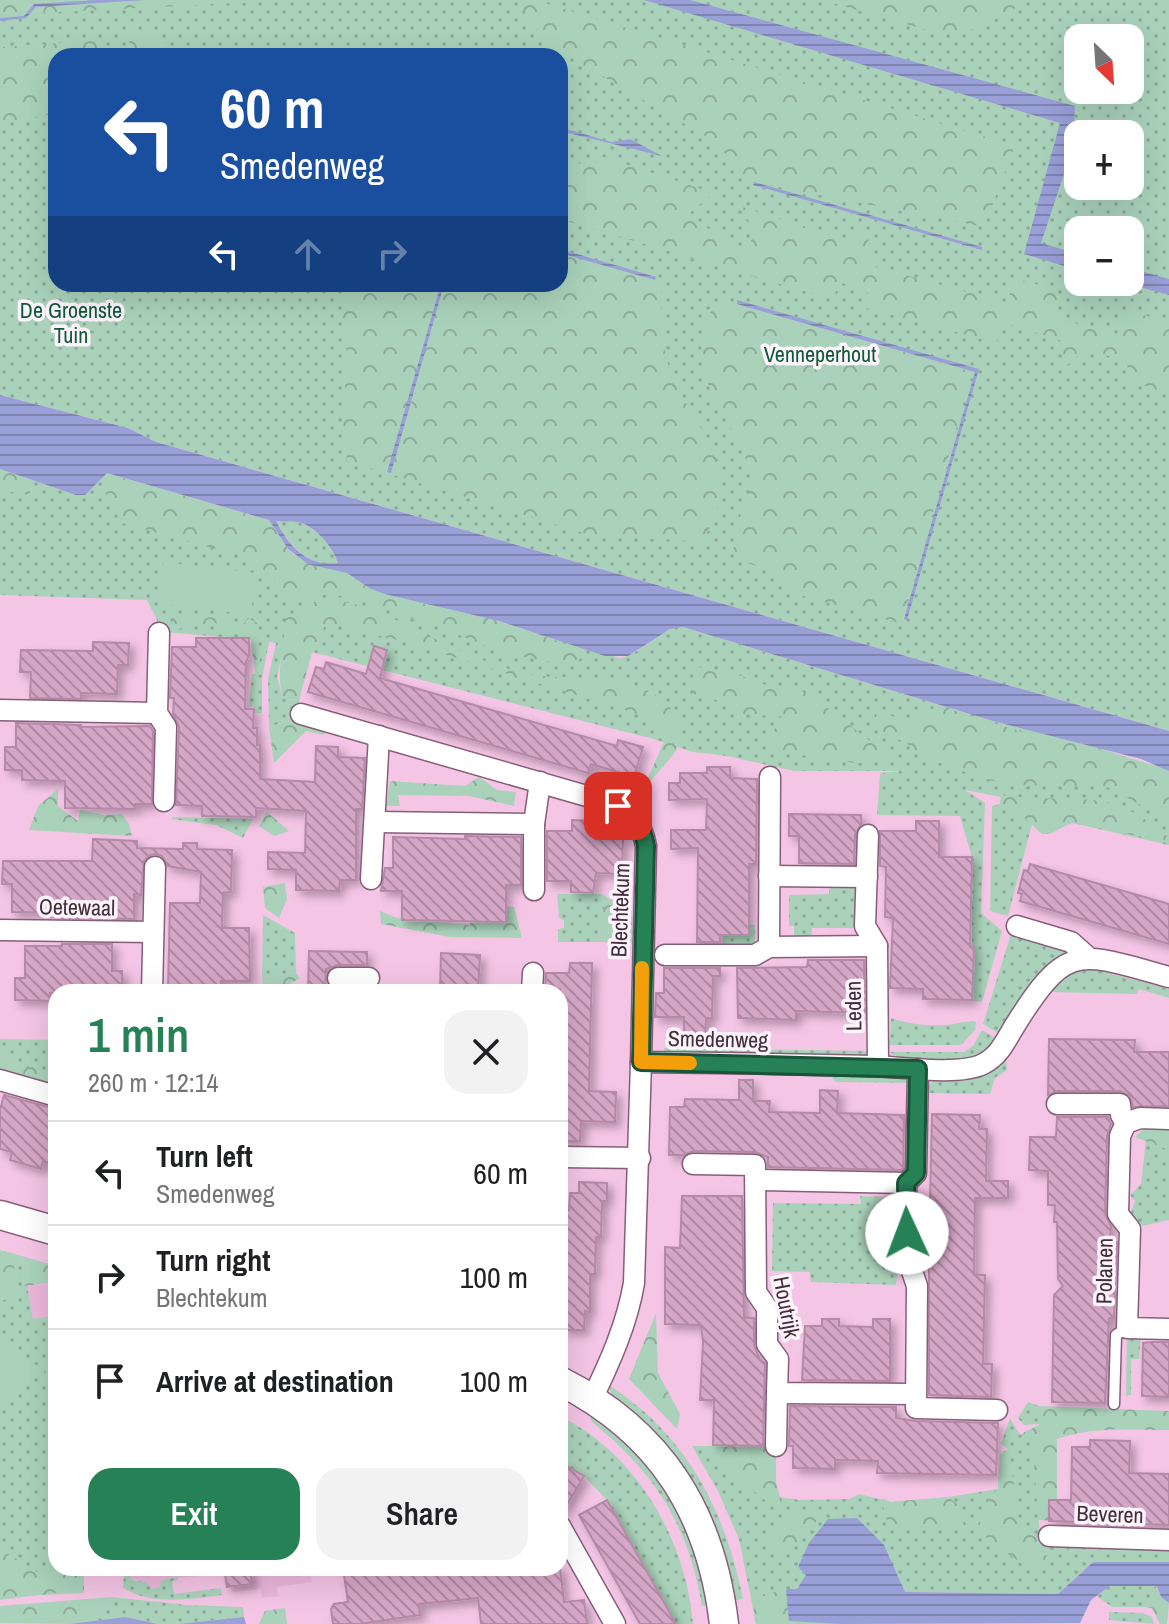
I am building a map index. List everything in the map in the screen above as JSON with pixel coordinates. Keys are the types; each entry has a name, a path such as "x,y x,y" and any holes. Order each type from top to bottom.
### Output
{"street":[{"path":"159,633 157,713 166,727 164,801"},
{"path":"0,710 157,713"},
{"name":"Blechtekum","path":"301,714 618,806 634,817 643,833 646,852 641,1062"},
{"path":"371,879 379,736"},
{"path":"769,947 770,777"},
{"path":"534,890 534,824 540,782"},
{"path":"376,822 534,824"},
{"name":"Leden","path":"868,835 865,926 877,946 878,1066"},
{"path":"152,984 155,867"},
{"path":"769,876 867,877"},
{"path":"1017,926 1071,942 1089,958 1169,977"},
{"name":"Oetewaal","path":"0,930 153,932"},
{"path":"665,955 755,955 769,947 877,946"},
{"name":"Smedenweg","path":"592,1399 617,1346 630,1305 636,1266 641,1062 963,1069 985,1063 997,1055 1047,978 1058,968 1089,958"},
{"path":"338,978 369,981"},
{"path":"693,1164 755,1165 756,1180 906,1183 916,1173 918,1069"},
{"path":"0,1080 48,1094"},
{"path":"1057,1104 1120,1104 1126,1123 1140,1118 1169,1119"},
{"name":"Polanen","path":"1126,1123 1120,1136 1118,1214 1130,1229 1127,1328 1169,1329"},
{"path":"568,1157 640,1158"},
{"name":"Houtrijk","path":"756,1180 756,1292 767,1308 767,1344 778,1359 776,1446"},
{"path":"906,1183 908,1259 917,1286 916,1408 997,1410"},
{"path":"0,1215 48,1229"},
{"path":"568,1386 592,1399 640,1438 661,1459 680,1487 696,1516 714,1565 724,1624"},
{"path":"777,1393 915,1394"},
{"name":"Beveren","path":"1049,1536 1169,1540"},
{"path":"568,1540 615,1624"}],"lane":[{"name":"Polanen","path":"1114,1404 1116,1335 1127,1328"}],"shaded area":[{"path":"48,1283 48,1317 33,1319 27,1286"},
{"path":"198,1576 162,1580 161,1586 155,1590 145,1582 130,1578"},
{"path":"225,1576 311,1576 312,1582 277,1587 278,1596 262,1598 261,1589 232,1592 231,1587 227,1587"}],"green space":[{"name":"Venneperhout","path":"0,0 1169,0 1169,731 156,442 128,428 0,395"},
{"path":"0,0 298,0 0,15"},
{"path":"520,0 535,0 1015,146 984,227 748,181 733,160 705,136 568,56 568,48 554,48 544,42"},
{"path":"821,0 1023,0 1014,9 978,28 945,35"},
{"path":"131,26 167,42 156,48 129,48"},
{"path":"94,41 100,48 48,48 48,115 0,124 0,47"},
{"path":"568,156 575,165 600,156 714,193 687,215 744,251 757,232 737,205 855,243 863,221 876,267 1007,303 1014,279 1057,289 1056,318 1117,334 1125,310 1169,322 1169,393 1129,381 1127,362 1087,349 1066,366 1060,340 1004,323 996,343 866,308 868,293 842,283 831,299 568,221"},
{"path":"568,256 662,282 663,336 669,368 719,468 719,504 702,543 590,535 347,461 343,422 347,353 342,310 344,292 568,292"},
{"path":"730,301 972,372 902,624 803,596 769,573 734,556 734,534 748,495 750,472 711,390 702,360 705,326 713,307"},
{"path":"0,469 76,495 107,473 292,554 347,573 385,594 455,609 620,658 666,631 683,627 993,721 1093,746 1169,771 1169,845 1072,823 1042,834 1032,824 1008,916 990,911 992,806 1000,804 1001,797 965,790 985,803 981,913 1002,931 982,1002 973,1001 971,854 960,816 877,815 880,773 903,771 794,771 693,752 650,738 284,645 277,677 283,699 299,700 297,718 269,727 268,679 276,643 269,642 262,678 262,713 254,713 254,707 249,706 252,674 259,674 256,640 154,631 157,620 147,600 0,595"},
{"path":"0,469 31,480 29,495 0,490"},
{"path":"104,474 269,520 288,549 300,560 347,573 385,594 499,621 580,649 579,667 502,653 440,627 352,598 329,594 288,602 273,578 249,558 122,523 106,497"},
{"path":"276,521 296,522 310,527 328,544 339,563 317,562 301,553"},
{"path":"163,562 256,573 251,615 158,604"},
{"path":"320,600 349,603 376,611 508,669 542,676 629,683 666,703 681,722 679,730 683,736 673,755 642,791 664,742 657,720 405,642 326,623 312,653 299,700 283,699 280,668 285,619"},
{"path":"225,617 231,628 242,626 248,618 259,624 260,675 255,673 250,633 225,632 216,623 175,630 173,618"},
{"path":"693,666 736,674 766,685 797,688 828,708 894,760 856,763 786,753 767,743 770,733 788,717 744,714 700,692 694,695"},
{"path":"939,706 1022,732 1023,728 1164,768 1169,771 1169,820 1105,786 1015,785 984,779 918,755 909,745 873,726 879,708 902,722"},
{"path":"297,718 327,728 324,735 306,731 274,763 269,727"},
{"path":"479,777 497,790 516,792 514,806 469,796 398,795 400,806 386,806 390,781 465,786"},
{"path":"58,789 58,806 78,821 80,810 104,815 122,814 132,836 29,830 38,806"},
{"path":"1001,795 1108,803 1127,809 1147,821 1169,838 1169,842 1072,823 1042,834 1020,814 1000,809"},
{"path":"267,812 289,831 274,836 259,826"},
{"path":"171,819 253,819 243,838 216,825"},
{"path":"285,883 287,899 279,918 265,908 263,887"},
{"path":"830,884 854,885 859,891 856,928 812,928 811,940 794,940 794,926 789,926 789,895 829,894"},
{"path":"557,894 602,894 605,909 598,931 603,942 558,942 558,929 564,928 564,920 559,918"},
{"path":"602,894 614,902 627,901 632,907 632,944 603,942 596,925 603,914"},
{"path":"472,904 514,907 522,938 450,937 381,924 380,911 397,918 470,925"},
{"path":"263,915 295,933 296,973 262,977"},
{"path":"748,924 755,925 755,949 722,948 723,936 748,936"},
{"path":"1011,934 1066,948 1069,953 1003,1036 983,1024"},
{"path":"1089,968 1169,989 1169,998 1139,989 1137,994 1049,992 1066,976"},
{"path":"296,973 300,978 290,984 262,984 262,977"},
{"path":"891,1018 931,1025 976,1022 975,1030 961,1045 888,1045 881,1040 890,1040"},
{"path":"982,1030 1000,1041 971,1059 915,1060 890,1052 964,1052 973,1046"},
{"path":"0,1039 48,1040 48,1082 0,1056"},
{"path":"664,1048 871,1051 863,1057 664,1054"},
{"path":"0,1056 26,1069 36,1062 48,1079 48,1084 0,1069"},
{"path":"1006,1059 1007,1070 995,1078 990,1094 927,1093 930,1084 937,1078 1000,1064"},
{"path":"828,1074 904,1077 912,1083 836,1082"},
{"path":"1149,1124 1169,1127 1169,1150 1135,1137"},
{"path":"1147,1131 1169,1139 1169,1220 1142,1226 1131,1213 1135,1201 1130,1195 1141,1184"},
{"path":"860,1196 887,1197 885,1248 898,1249 899,1265 903,1271 897,1275 896,1285 811,1282 810,1272 772,1271 773,1203 861,1204"},
{"path":"0,1250 22,1256 24,1286 27,1286 33,1319 48,1316 48,1576 84,1576 84,1593 0,1597"},
{"path":"0,1250 14,1254 15,1298 0,1301"},
{"path":"22,1256 48,1264 48,1283 24,1286"},
{"path":"656,1313 658,1373 680,1414 677,1429 629,1379"},
{"path":"1127,1335 1141,1337 1139,1359 1131,1359 1131,1395 1126,1396"},
{"path":"6,1341 25,1363 44,1366 45,1379 24,1376 16,1396 5,1400 0,1399 0,1343"},
{"path":"609,1385 660,1427 698,1478 725,1535 743,1599 732,1601 612,1396"},
{"path":"1028,1402 1039,1406 1039,1424 1024,1425 1018,1418"},
{"path":"1039,1406 1169,1411 1169,1430 1098,1430 1057,1439 1057,1521 1038,1520 1033,1446 1023,1433 1039,1425"},
{"path":"593,1415 630,1441 682,1510 712,1604 702,1606 688,1550 666,1503 634,1461 592,1422 590,1418"},
{"path":"1010,1418 1020,1435 1039,1425 1037,1492 1040,1538 1169,1548 1169,1562 1093,1562 1058,1594 905,1592 861,1624 756,1624 739,1539 718,1491 692,1446 776,1451 776,1483 780,1497 799,1500 849,1499 859,1494 891,1502 948,1497 998,1489 1000,1454 1008,1449 1001,1444"},
{"path":"568,1421 588,1432 612,1453 634,1476 653,1503 680,1561 693,1624 676,1624 607,1500 584,1476 568,1467"},
{"path":"700,1446 768,1446 776,1451 779,1512"},
{"path":"1009,1449 1015,1518 1040,1538 1048,1560 1030,1570 978,1531 987,1500 998,1489 1000,1454"},
{"path":"948,1497 961,1507 965,1530 889,1529 881,1498 891,1502"},
{"path":"797,1510 824,1513 785,1556 766,1543"},
{"path":"0,1549 41,1574 48,1572 48,1576 81,1576 83,1589 0,1600"},
{"path":"124,1576 146,1582 152,1589 159,1587 162,1580 177,1577 178,1580 172,1581 174,1594 221,1588 222,1595 171,1600 135,1594 123,1588"},
{"path":"1110,1585 1157,1586 1145,1607 1112,1607 1097,1596"},
{"path":"1157,1586 1161,1597 1169,1603 1167,1624 1160,1624 1152,1608 1145,1607"},
{"path":"786,1589 789,1621 840,1624 756,1624 752,1598"},
{"path":"112,1597 243,1607 244,1617 181,1624 158,1624 125,1617 86,1622"},
{"path":"112,1597 86,1622 0,1623 0,1606"},
{"path":"285,1608 287,1624 259,1624 265,1611"},
{"path":"1109,1612 1143,1613 1152,1617 1154,1624 1109,1620"}],"water":[{"path":"145,0 36,7 26,18 0,21 0,18 24,16 34,4"},
{"path":"644,0 690,0 1075,106 1074,120 1064,120 1064,174 1041,243 1064,250 1064,266 1024,254 1060,123"},
{"path":"568,129 611,142 630,139 662,156 568,133"},
{"path":"754,182 982,247 982,250 753,185"},
{"path":"568,251 656,277 655,280 568,255"},
{"path":"1144,272 1169,279 1169,295 1144,288"},
{"path":"439,292 442,292 391,473 387,472"},
{"path":"737,300 979,369 907,620 904,619 975,372 737,304"},
{"path":"0,395 128,428 156,442 1169,731 1169,771 1141,759 993,721 683,627 670,629 628,656 605,656 499,621 385,594 347,573 308,564 288,549 269,520 107,473 85,495 76,495 0,469","holes":["276,521 297,522 310,527 328,544 338,563 317,562 308,558 287,539"]},
{"path":"857,1518 884,1545 905,1592 1058,1594 1093,1562 1169,1562 1169,1603 1161,1597 1157,1586 1110,1586 1091,1600 1080,1623 840,1624 789,1621 786,1589 797,1589 806,1575 798,1567 809,1543 828,1519"},
{"path":"125,1617 158,1624 69,1624"},
{"path":"244,1617 246,1624 179,1624"}],"building":[{"path":"196,638 249,638 245,709 254,709 253,728 257,728 257,745 260,745 260,779 315,782 316,746 338,747 338,757 365,758 362,809 356,809 356,880 340,880 339,891 296,890 296,870 268,869 268,852 305,853 306,811 256,808 256,817 202,816 202,806 176,805 179,727 173,714 174,698 170,698 172,647 196,647"},
{"path":"93,642 129,643 128,665 118,665 117,694 81,693 81,699 30,698 31,672 20,672 21,650 93,651"},
{"path":"374,646 387,650 380,678 617,746 618,740 643,747 634,777 591,764 588,773 308,692 316,667 324,669 326,662 366,674"},
{"path":"16,723 80,727 150,726 153,731 152,804 135,804 135,809 65,808 65,781 22,780 22,770 5,770 5,747 16,747"},
{"path":"707,767 730,767 730,778 757,779 756,864 749,864 749,935 720,935 720,942 697,942 698,848 671,849 671,830 706,830 707,799 669,800 669,783 680,783 680,773 707,773"},
{"path":"789,814 861,815 861,824 855,835 854,864 799,863 799,836 789,836"},
{"path":"572,820 595,821 595,839 623,839 622,874 596,873 593,893 571,892 571,881 547,881 547,831 572,831"},
{"path":"916,821 939,821 939,857 972,857 972,1000 923,999 923,989 890,988 893,918 885,917 886,867 880,866 880,831 916,831"},
{"path":"465,836 521,837 521,885 506,885 506,922 402,920 402,891 381,891 385,868 393,868 393,837 465,839"},
{"path":"93,839 137,841 137,848 183,849 183,843 197,843 197,849 232,850 231,892 223,893 222,928 249,928 250,981 168,984 170,903 200,903 201,872 168,866 162,856 156,854 144,861 141,895 134,894 134,919 62,918 62,913 12,912 12,884 2,884 3,861 92,861"},
{"path":"1030,864 1169,904 1169,944 1020,901 1022,894 1018,893 1024,870 1028,871"},
{"path":"112,944 112,971 122,971 122,984 48,984 48,1001 15,1000 15,978 25,978 25,946"},
{"path":"309,951 367,952 367,965 338,965 326,969 325,984 308,984"},
{"path":"441,953 480,955 478,984 440,984"},
{"path":"808,960 864,960 865,1013 796,1011 796,1020 738,1018 737,968 807,967"},
{"path":"570,963 592,963 589,1091 616,1092 615,1122 581,1121 580,1141 568,1141 568,984 545,984 546,973 569,973"},
{"path":"664,968 720,968 720,976 713,976 712,1018 706,1018 705,1039 684,1039 684,1017 655,1017 656,993 664,993"},
{"path":"1049,1039 1135,1040 1134,1052 1169,1052 1169,1106 1133,1107 1130,1096 1120,1091 1057,1091 1048,1095"},
{"path":"739,1080 753,1080 753,1101 770,1101 769,1112 820,1113 820,1090 838,1091 837,1113 904,1115 903,1168 768,1167 768,1157 755,1152 693,1151 684,1155 669,1155 670,1107 684,1107 685,1099 739,1100"},
{"path":"4,1095 48,1107 48,1163 43,1161 41,1169 10,1160 12,1152 0,1149 0,1110"},
{"path":"932,1114 980,1115 979,1129 987,1129 986,1181 1008,1181 1008,1198 975,1198 974,1275 985,1275 983,1364 992,1364 991,1397 929,1395 929,1256 921,1256 920,1204 930,1204"},
{"path":"1057,1117 1108,1117 1111,1124 1107,1136 1105,1214 1111,1226 1110,1241 1117,1242 1114,1318 1109,1318 1105,1403 1052,1402 1054,1295 1063,1286 1058,1279 1057,1222 1054,1222 1055,1205 1048,1205 1048,1171 1029,1170 1030,1137 1056,1137"},
{"path":"579,1182 607,1183 607,1201 602,1201 601,1237 596,1237 595,1274 590,1274 590,1312 585,1311 584,1330 568,1330 568,1210 570,1193 579,1193"},
{"path":"682,1196 742,1196 744,1318 754,1318 754,1345 760,1360 765,1363 763,1446 713,1445 714,1400 700,1400 701,1325 665,1324 665,1247 680,1248"},
{"path":"822,1319 839,1319 839,1326 873,1327 873,1319 890,1319 890,1381 802,1380 805,1326 822,1326"},
{"path":"1169,1342 1169,1397 1142,1396 1143,1343"},
{"path":"790,1406 896,1407 896,1418 998,1423 996,1475 877,1473 878,1461 835,1460 835,1469 793,1468 793,1446 789,1446"},
{"path":"1090,1440 1130,1441 1129,1473 1169,1474 1169,1525 1049,1521 1049,1500 1071,1500 1072,1447 1090,1447"},
{"path":"568,1467 584,1476 568,1503"},
{"path":"607,1500 676,1624 640,1624 579,1515"},
{"path":"225,1576 251,1576 252,1584 227,1587"},
{"path":"344,1576 561,1576 564,1602 584,1600 587,1624 481,1624 478,1598 419,1604 420,1615 360,1624 333,1624 331,1609 334,1604 348,1602"}],"slow traffic":[{"path":"642,968 641,1062 690,1063"}],"route":[{"path":"618,806 631,813 638,822 646,846 641,1062 918,1069 916,1173 906,1183 907,1233"}],"park label":[{"name":"De Groenste Tuin","path":"71,322"}]}
